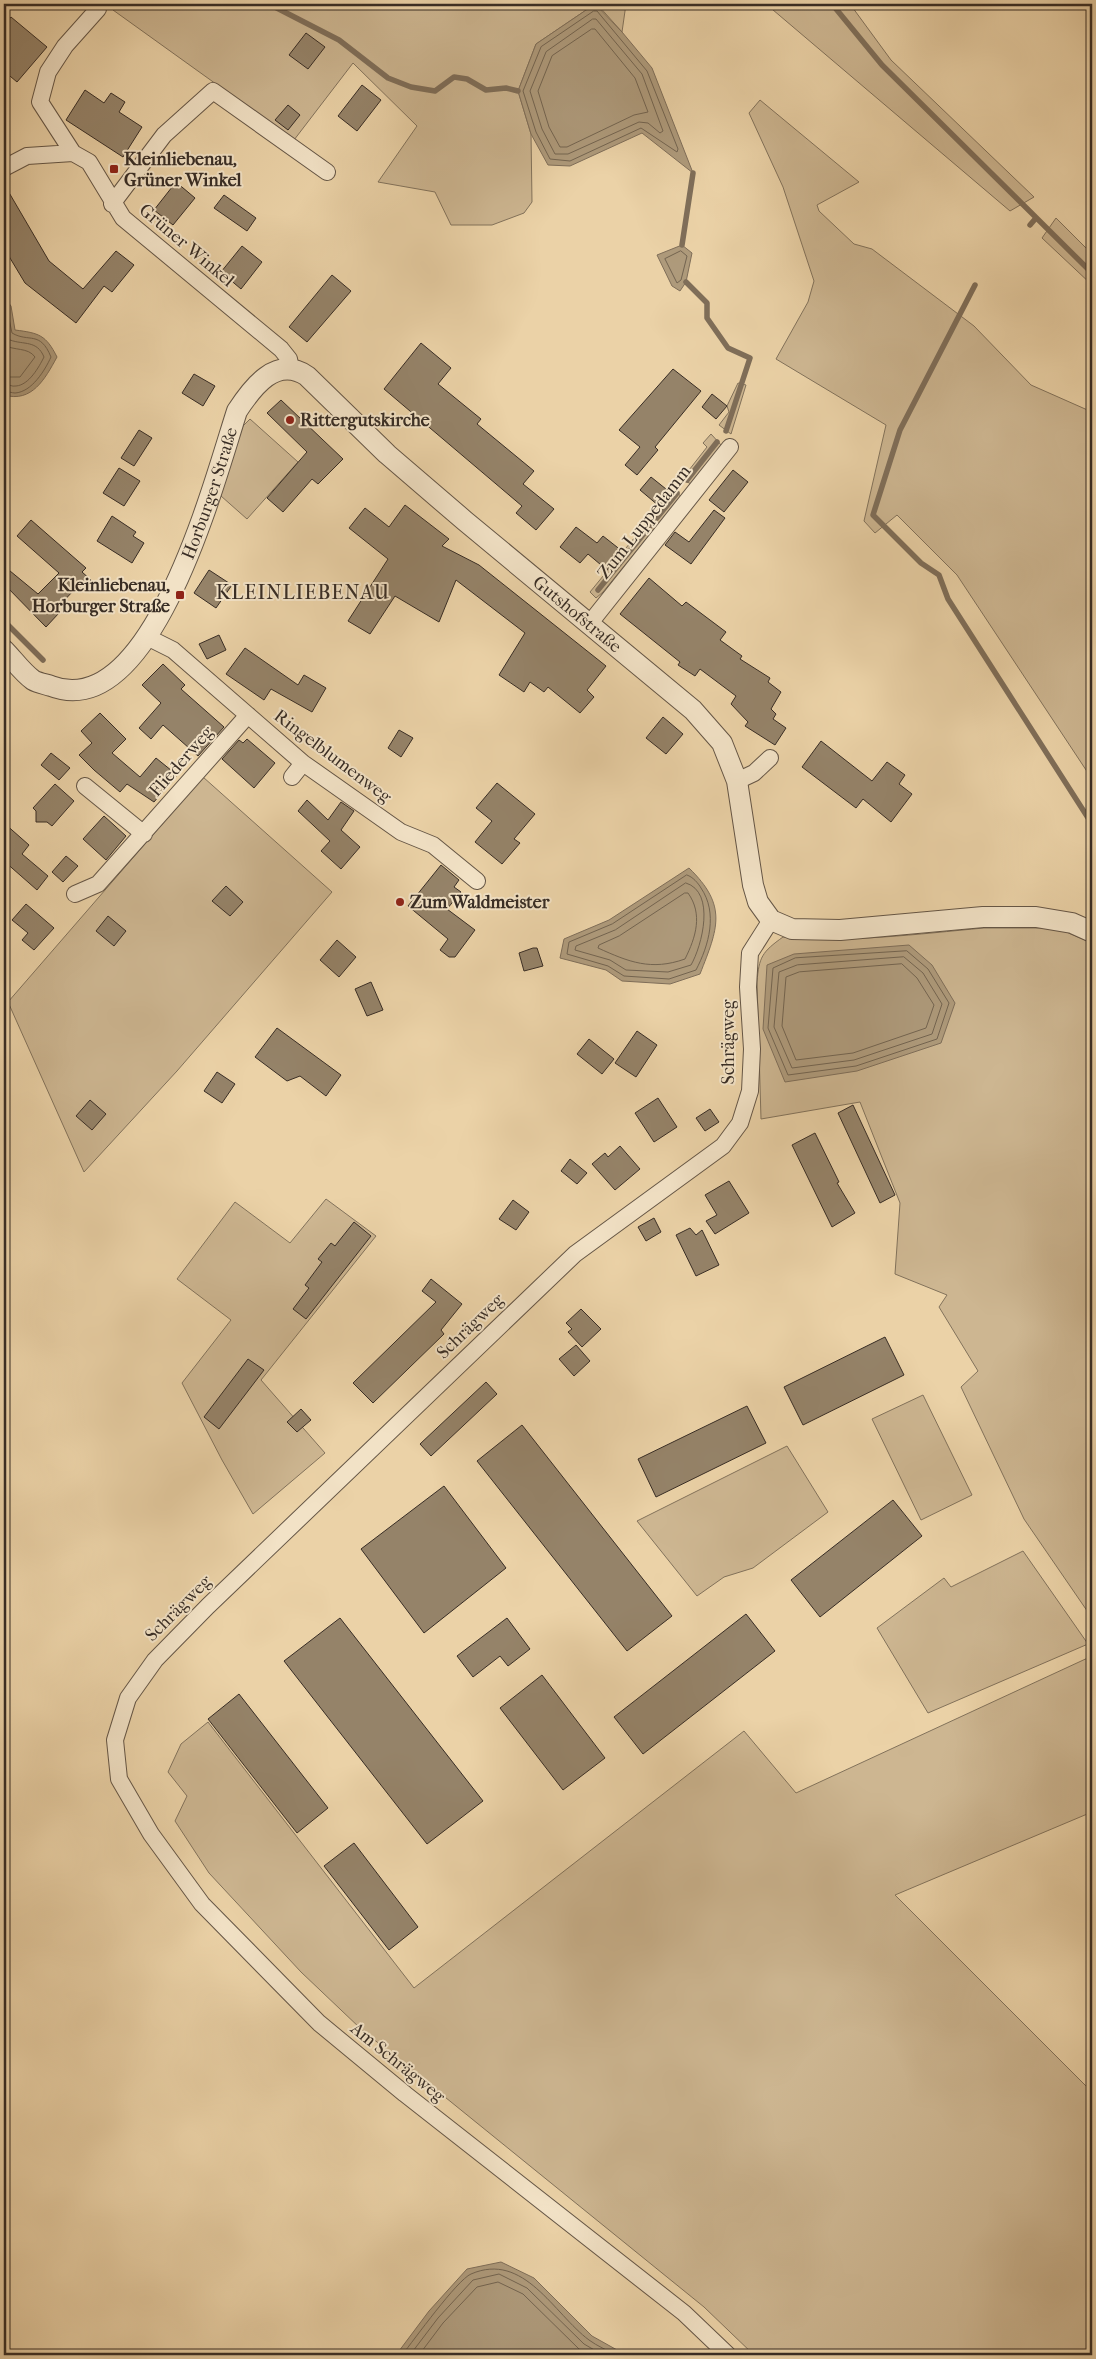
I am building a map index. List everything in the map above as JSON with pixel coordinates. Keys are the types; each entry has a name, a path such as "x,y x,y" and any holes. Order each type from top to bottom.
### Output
{"street":[{"name":"Grüner Winkel","path":"98,9 65,46 48,72 40,102 73,153 89,162 112,204 123,218 281,349 289,359 291,369"},
{"path":"112,204 164,135 213,91 326,172"},
{"path":"4,168 27,156 73,153"},
{"name":"Gutshofstraße","path":"291,369 307,376 386,454 693,710 722,743 737,781 758,902 771,920"},
{"name":"Horburger Straße","path":"4,650 33,680 62,691 87,690 123,667 147,637 174,592 237,412 250,390 264,377 277,371 291,369"},
{"name":"Zum Luppedamm","path":"590,623 730,447"},
{"name":"Ringelblumenweg","path":"147,637 173,650 303,763 401,832 433,845 477,881"},
{"name":"Fliederweg","path":"76,894 98,884 248,716"},
{"path":"737,781 754,773 770,758"},
{"path":"292,776 303,763"},
{"path":"84,786 144,834"},
{"path":"771,920 792,929 840,930 983,918 1036,917 1072,923 1092,932"},
{"name":"Schrägweg","path":"115,1740 128,1698 155,1660 208,1606 575,1254 722,1146 740,1123 750,1091 752,1049 748,987 750,953 771,920"},
{"name":"Am Schrägweg","path":"115,1740 119,1779 151,1834 202,1904 319,2023 405,2094 684,2313 728,2355"}],"shaded area":[{"path":"118,4 595,4 536,44 518,91 531,134 532,202 524,213 492,225 451,225 435,192 378,182 417,126 353,63 294,140 113,10"},
{"path":"597,4 626,4 622,32"},
{"path":"766,4 850,4 891,60 1034,197 1010,211"},
{"path":"760,100 859,182 817,205 819,211 854,244 872,249 974,326 1031,385 1092,412 1092,779 957,575 897,515 875,533 864,521 886,425 776,359 808,302 814,281 783,187 749,113"},
{"path":"1056,218 1092,254 1092,285 1042,238"},
{"path":"738,383 746,385 731,434 719,425 729,412 727,406"},
{"path":"250,419 298,462 247,519 221,496 220,489 243,426"},
{"path":"711,434 722,446 691,484 682,479 707,447 703,443"},
{"path":"675,492 681,496 603,592 596,598 590,592 671,493"},
{"path":"203,777 332,892 177,1071 84,1172 8,1002"},
{"path":"984,928 1057,928 1092,943 1092,1618 1024,1519 961,1387 978,1371 939,1307 947,1295 895,1274 900,1203 860,1102 761,1119 757,982 761,961 770,947 783,937 808,939 858,938"},
{"path":"326,1199 376,1236 261,1380 325,1453 253,1514 222,1460 182,1383 231,1320 177,1279 235,1202 290,1243"},
{"path":"923,1395 972,1495 921,1520 872,1419"},
{"path":"787,1446 828,1512 753,1568 724,1577 697,1596 637,1521"},
{"path":"1023,1551 1088,1644 928,1713 877,1628 944,1578 951,1587"},
{"path":"1092,1656 1092,1812 895,1895 1092,2092 1092,2355 754,2355 704,2307 361,2029 301,1972 209,1873 175,1821 187,1796 168,1772 181,1744 208,1722 414,1988 744,1731 796,1793"}],"water":[{"path":"595,4 622,32 652,68 693,173 642,133 570,166 548,165 531,134 518,91 536,44"},
{"path":"682,245 692,253 686,282 680,291 672,286 657,255"},
{"path":"4,297 11,306 15,330 41,336 49,344 57,357 42,381 30,392 22,396 4,395"},
{"path":"689,868 710,894 716,918 715,930 700,974 670,984 622,981 606,970 560,958 564,939 609,920"},
{"path":"909,945 932,965 955,1003 941,1043 857,1071 785,1082 763,1029 767,965 794,954"},
{"path":"501,2262 534,2278 592,2336 626,2355 396,2355 429,2311 467,2269"}],"building":[{"path":"11,17 47,47 17,82 4,71 4,25"},
{"path":"306,33 325,47 308,69 289,55"},
{"path":"362,85 381,100 357,131 338,116"},
{"path":"85,90 104,103 111,93 125,102 119,112 142,127 123,157 66,120"},
{"path":"288,105 300,115 288,130 275,120"},
{"path":"176,182 195,198 173,225 154,210"},
{"path":"4,184 49,261 83,289 116,251 134,265 112,292 104,286 76,323 25,283 4,248"},
{"path":"224,195 256,218 247,231 214,208"},
{"path":"242,246 262,262 241,289 221,272"},
{"path":"332,275 351,291 307,342 289,327"},
{"path":"421,343 451,368 438,384 481,419 477,424 534,471 523,484 554,509 536,530 516,513 522,506 384,389"},
{"path":"673,369 701,391 655,447 658,450 637,475 625,465 640,447 619,430"},
{"path":"194,374 215,386 203,406 182,393"},
{"path":"712,394 727,406 716,419 702,407"},
{"path":"281,400 343,459 318,484 312,479 283,512 267,498 307,452 267,413"},
{"path":"139,430 152,438 134,466 121,458"},
{"path":"119,468 140,481 124,506 103,493"},
{"path":"733,470 748,482 724,512 709,500"},
{"path":"651,477 671,493 659,506 640,490"},
{"path":"405,505 449,539 442,546 479,565 606,666 587,690 594,697 580,713 548,687 544,692 530,682 524,692 499,675 525,633 456,580 439,622 395,596 370,634 348,621 388,559 349,528 365,508 389,527"},
{"path":"714,510 725,518 691,564 665,545 675,532 689,542"},
{"path":"112,516 136,532 133,536 144,543 132,563 97,541"},
{"path":"31,520 86,568 82,572 91,580 80,592 76,588 55,610 59,613 46,627 4,584 4,566 38,594 59,573 17,536"},
{"path":"576,527 597,543 603,536 622,551 607,570 588,554 580,563 560,547"},
{"path":"209,570 232,585 216,608 194,593"},
{"path":"649,578 682,606 686,602 726,632 720,640 742,656 740,659 770,678 768,682 781,692 771,709 776,714 773,719 786,728 775,745 745,726 748,722 731,704 736,696 700,669 695,676 678,665 680,662 620,614"},
{"path":"219,635 226,650 207,659 199,644"},
{"path":"245,648 298,685 304,675 326,688 312,712 271,689 264,700 226,674"},
{"path":"163,664 185,685 181,689 224,727 198,756 163,725 151,739 139,728 161,703 142,685"},
{"path":"100,713 126,739 112,753 140,777 156,758 177,775 154,802 127,784 120,792 79,755 92,743 81,731"},
{"path":"663,717 683,734 666,754 646,738"},
{"path":"399,730 413,738 401,757 388,748"},
{"path":"247,739 275,763 254,788 222,759 239,740 243,743"},
{"path":"821,741 872,781 887,762 905,775 899,784 912,794 891,822 863,799 856,808 802,767"},
{"path":"51,753 70,768 59,780 41,765"},
{"path":"497,783 535,814 514,839 520,843 502,864 475,842 492,821 476,808"},
{"path":"55,784 74,801 52,826 47,822 36,822 36,811 33,808"},
{"path":"307,800 328,820 341,802 354,811 341,830 360,847 341,869 321,851 330,841 298,811"},
{"path":"104,816 126,836 106,860 83,839"},
{"path":"4,823 29,845 22,854 48,876 37,890 4,861"},
{"path":"66,856 78,866 63,882 52,872"},
{"path":"441,865 459,880 454,887 461,892 447,909 475,930 455,957 449,957 440,950 448,939 408,906"},
{"path":"226,886 243,902 230,916 212,901"},
{"path":"26,904 54,928 34,950 22,940 28,933 12,920"},
{"path":"108,916 126,931 114,946 96,931"},
{"path":"337,940 356,957 339,977 320,960"},
{"path":"537,948 543,966 524,971 519,953"},
{"path":"371,982 383,1010 367,1016 355,989"},
{"path":"277,1028 341,1075 326,1096 300,1076 287,1081 255,1057"},
{"path":"637,1031 657,1045 636,1077 615,1063"},
{"path":"589,1039 614,1059 602,1074 577,1054"},
{"path":"217,1072 235,1084 222,1103 204,1091"},
{"path":"658,1098 677,1127 654,1142 635,1113"},
{"path":"90,1100 106,1114 92,1130 76,1116"},
{"path":"853,1105 895,1195 880,1203 838,1113"},
{"path":"710,1109 719,1122 705,1131 696,1118"},
{"path":"815,1133 839,1182 837,1183 855,1213 832,1227 792,1145"},
{"path":"620,1146 640,1169 615,1190 592,1164 605,1153 608,1157"},
{"path":"570,1159 587,1173 577,1184 561,1171"},
{"path":"729,1181 749,1213 715,1234 706,1221 717,1215 705,1195"},
{"path":"513,1200 529,1212 516,1230 499,1219"},
{"path":"654,1218 661,1232 646,1241 638,1227"},
{"path":"354,1222 371,1236 306,1319 293,1309 309,1288 305,1285 322,1262 318,1259 331,1243 335,1246"},
{"path":"690,1228 696,1235 702,1230 719,1265 696,1276 676,1235"},
{"path":"431,1279 462,1304 441,1330 444,1334 373,1403 353,1383 436,1302 422,1291"},
{"path":"581,1309 601,1329 582,1347 568,1332 572,1329 566,1323"},
{"path":"885,1337 904,1375 803,1425 784,1387"},
{"path":"576,1345 590,1361 574,1376 559,1359"},
{"path":"248,1359 264,1370 219,1429 204,1417"},
{"path":"486,1382 497,1394 431,1456 420,1444"},
{"path":"747,1406 766,1443 656,1497 638,1459"},
{"path":"301,1409 311,1420 297,1432 287,1422"},
{"path":"522,1425 672,1616 627,1651 477,1461"},
{"path":"444,1486 506,1568 424,1633 361,1549"},
{"path":"893,1500 922,1536 820,1617 791,1580"},
{"path":"746,1614 775,1651 643,1754 614,1717"},
{"path":"340,1618 483,1801 427,1844 284,1661"},
{"path":"507,1618 530,1649 508,1666 500,1656 473,1677 457,1656"},
{"path":"542,1675 605,1758 563,1790 500,1708"},
{"path":"239,1694 328,1808 297,1833 208,1719"},
{"path":"354,1843 418,1927 389,1950 324,1866"}],"waterway":[{"path":"269,4 339,40 388,78 411,87 435,91 454,77 467,79 486,90 506,88 518,91"},
{"path":"832,4 882,65 1092,273"},
{"path":"682,245 693,173"},
{"path":"1030,225 1036,218"},
{"path":"686,282 707,303 707,318 728,348 750,358 726,431"},
{"path":"975,285 900,430 873,515 921,563 939,575 948,599 1092,824"},
{"path":"687,480 717,442"},
{"path":"598,590 677,493"},
{"path":"4,621 43,660"}],"place":[{"name":"Kleinliebenau, Grüner Winkel","path":"114,169"},
{"name":"Rittergutskirche","path":"290,420"},
{"name":"Kleinliebenau, Horburger Straße","path":"180,595"},
{"name":"Zum Waldmeister","path":"400,902"}],"district":[{"name":"KLEINLIEBENAU","path":"303,592"}]}
